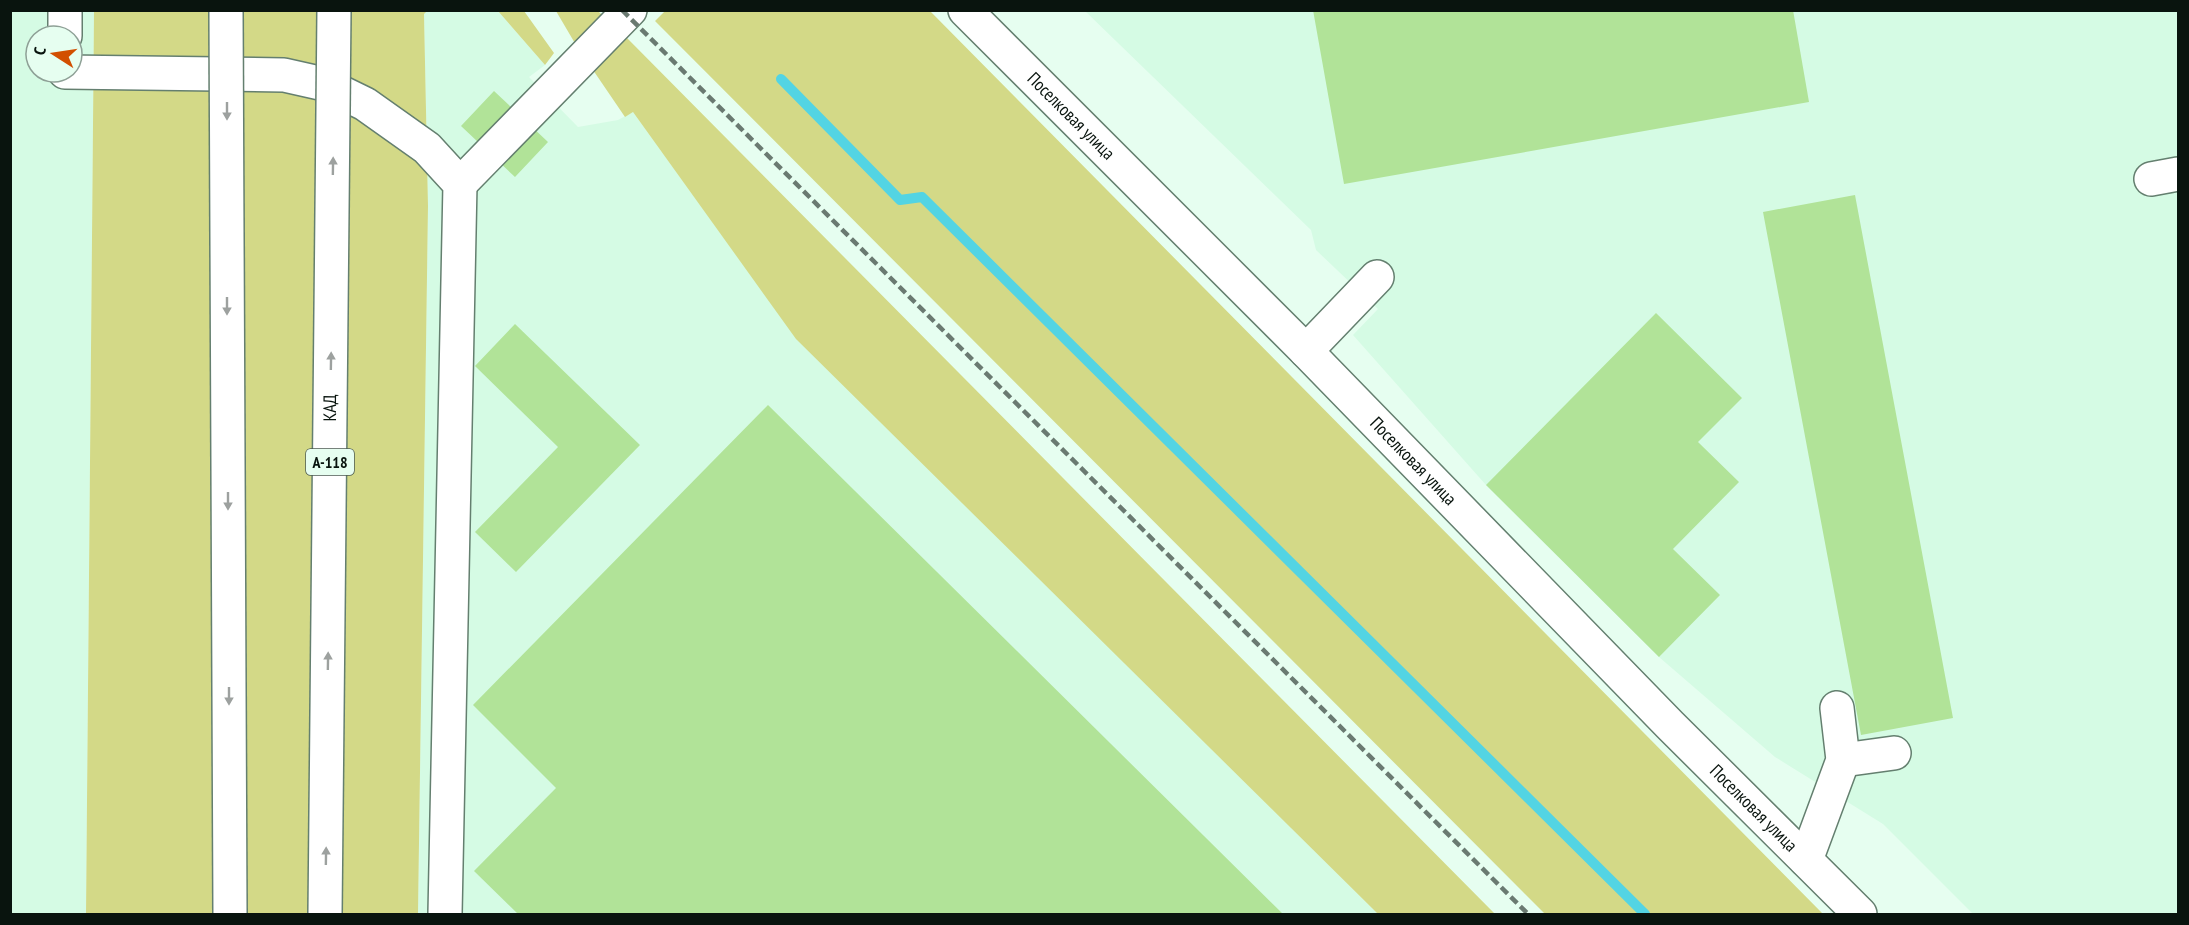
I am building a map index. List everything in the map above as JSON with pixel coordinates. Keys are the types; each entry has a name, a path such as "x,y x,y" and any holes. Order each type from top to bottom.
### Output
{"main road":[{"path":"226,10 230,915"},
{"name":"КАД","path":"325,915 334,10"},
{"path":"445,915 460,184 630,10"},
{"name":"Поселковая улица","path":"978,15 1670,724 1860,915"},
{"path":"84,72 284,75 324,84 365,104 427,148 460,184"},
{"path":"1306,351 1377,277"},
{"path":"1806,860 1843,760 1838,708"},
{"path":"1843,760 1894,753"}],"shaded area":[{"path":"427,10 498,11 545,65 529,77 578,127 618,120 633,112 796,338 1378,914 418,914 428,206 424,14"},
{"path":"10,11 94,11 86,914 11,914"},
{"path":"1085,11 2178,11 2178,914 1973,914 1883,824 1775,757 1659,657 1486,485 1353,335 1378,309 1316,250 1311,230"}],"green space":[{"path":"94,11 427,11 424,14 428,206 418,914 86,914"},
{"path":"498,11 524,11 554,53 545,65"},
{"path":"556,11 598,11 602,15 576,45"},
{"path":"665,11 930,11 1823,914 1545,914 655,21"},
{"path":"627,38 1495,914 1378,914 796,339 633,112 625,117 593,70"}],"building":[{"path":"1313,10 1793,10 1809,102 1344,184"},
{"path":"494,91 548,142 515,177 461,126"},
{"path":"1855,195 1953,718 1861,735 1763,212"},
{"path":"1656,313 1742,398 1698,442 1739,482 1673,549 1720,595 1659,657 1486,485"},
{"path":"515,324 640,445 516,572 475,532 558,447 475,366"},
{"path":"768,405 1283,914 518,914 474,871 556,788 473,705"}],"waterway":[{"path":"781,79 900,200 922,197 1645,914"}],"railway":[{"path":"622,10 1528,914"}]}
